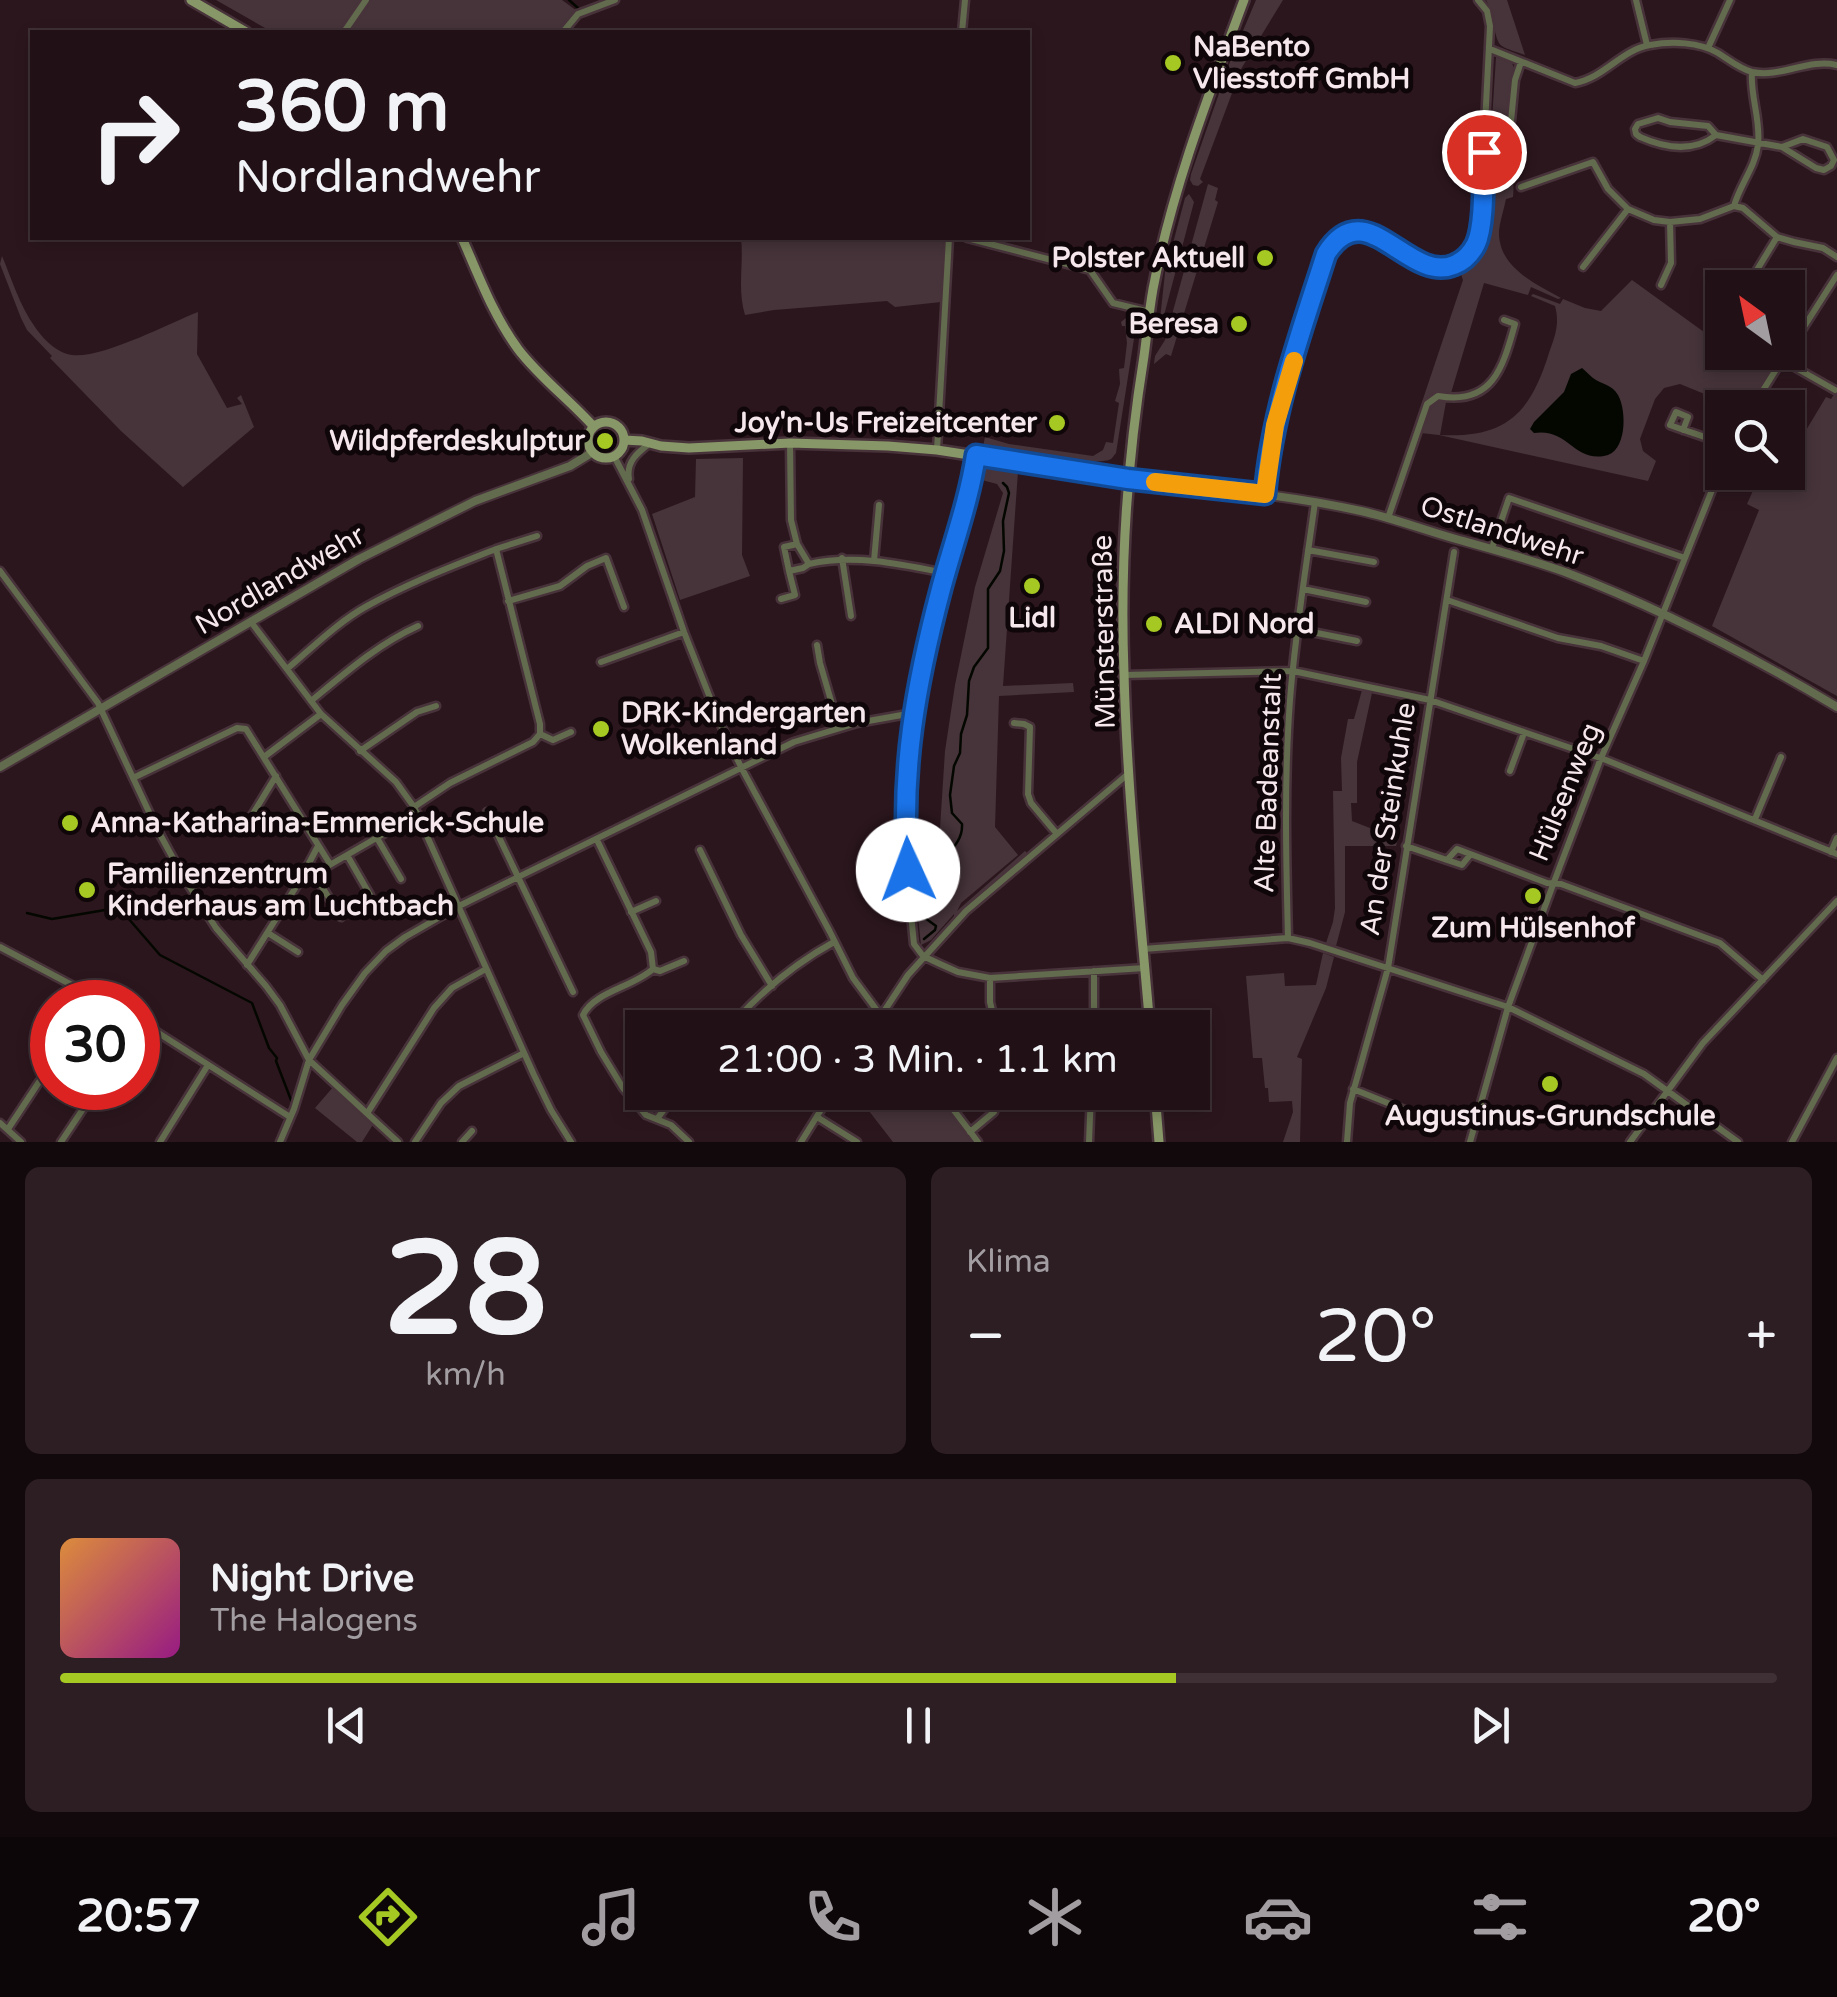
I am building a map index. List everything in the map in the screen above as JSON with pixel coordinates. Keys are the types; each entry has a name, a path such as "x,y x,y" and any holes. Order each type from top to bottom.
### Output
{"main road":[{"path":"192,0 243,30"},
{"name":"Münsterstraße","path":"1148,1010 1124,675 1123,567 1128,479 1150,312 1166,236 1198,125 1243,3"},
{"path":"463,240 493,308 520,352 594,427"},
{"path":"604,423 616,426 624,440 614,456 603,458 592,452 588,436 594,427 604,423"},
{"path":"624,440 642,440 671,448 790,443 937,450 1128,479"},
{"path":"1157,1110 1159,1142"}],"street":[{"path":"345,30 366,0"},
{"path":"565,30 578,14 615,0"},
{"path":"962,30 965,0"},
{"path":"1265,494 1282,395 1326,254 1334,242 1355,232 1372,233 1423,265 1438,268 1467,258 1477,242 1490,49 1487,11 1478,0"},
{"path":"1636,0 1647,45"},
{"path":"1708,48 1730,0"},
{"path":"1490,49 1575,83 1601,74 1647,45 1679,42 1708,48 1752,72 1837,64"},
{"path":"1511,121 1521,62"},
{"path":"1734,206 1758,144 1752,72"},
{"path":"1716,135 1708,142 1675,148 1640,138 1635,129 1638,124 1658,118 1708,126 1716,135 1782,147 1816,168 1834,168 1828,147 1803,140 1782,147"},
{"path":"1521,187 1593,162 1608,189 1628,209 1654,220 1700,219 1734,206 1743,208 1777,236 1823,248 1837,257"},
{"path":"1584,267 1628,209"},
{"path":"1661,285 1671,263 1670,222"},
{"path":"1757,270 1777,236"},
{"path":"937,450 949,240"},
{"path":"975,240 1090,270 1112,303 1150,312"},
{"path":"1805,325 1837,275"},
{"path":"1388,518 1427,404 1438,396 1458,399 1478,393 1494,381 1504,365 1515,324 1504,320"},
{"path":"1805,369 1835,390"},
{"path":"1683,430 1705,436"},
{"path":"630,485 628,470 632,459 650,443"},
{"path":"790,443 791,520 797,544 808,564"},
{"name":"Nordlandwehr","path":"0,768 359,560 475,501 570,466 592,452"},
{"path":"976,455 913,713 908,749 905,841 914,944 923,956 958,972 990,978 1144,968"},
{"path":"614,456 652,538 684,632 741,768 853,978 877,1010"},
{"name":"Ostlandwehr","path":"1128,479 1315,502 1492,548 1565,572 1663,614 1757,660 1837,706"},
{"name":"Hülsenweg","path":"1470,1142 1508,1007 1554,882 1712,490"},
{"path":"1492,548 1510,498 1685,558"},
{"name":"Alte Badeanstalt","path":"1288,938 1286,828 1292,671 1315,502"},
{"path":"874,561 879,505"},
{"path":"287,669 365,606 441,570 537,536"},
{"path":"781,599 795,595 784,547 797,544"},
{"path":"299,882 377,838 450,783 532,742 540,734 496,549"},
{"path":"1308,550 1374,562"},
{"name":"An der Steinkuhle","path":"1346,1142 1353,1089 1388,968 1454,552"},
{"path":"508,601 560,586 606,558 624,607"},
{"path":"789,571 842,558 946,573"},
{"path":"842,558 851,616"},
{"path":"0,571 101,709 156,828 216,928 280,1006 309,1060 398,1142"},
{"path":"1302,589 1366,602"},
{"path":"1448,600 1558,638 1602,646 1644,661"},
{"path":"251,622 322,714 396,782 416,810 524,1053 571,1142"},
{"path":"312,701 362,659 418,626"},
{"path":"1297,628 1356,641"},
{"path":"601,662 684,632"},
{"path":"817,645 839,728"},
{"path":"1124,675 1292,671 1430,700 1601,758 1834,853 1837,838"},
{"path":"360,750 417,712 436,706"},
{"path":"280,1142 309,1060 365,973 405,937 459,906 794,742 913,713"},
{"path":"264,757 322,714"},
{"path":"1014,723 1030,728 1028,794 1057,834"},
{"path":"133,778 237,728 246,729 330,864"},
{"path":"540,734 553,740 571,732"},
{"path":"1510,771 1524,733"},
{"path":"1754,820 1781,757"},
{"path":"886,1010 923,956 966,911 1129,773"},
{"path":"244,830 276,776"},
{"path":"487,812 574,992"},
{"path":"377,838 400,879"},
{"path":"597,840 651,952 652,969"},
{"path":"247,964 319,845"},
{"path":"1406,846 1462,865 1471,854"},
{"path":"1447,860 1457,849 1720,943 1763,980"},
{"path":"700,850 741,936 772,986"},
{"path":"347,855 370,895"},
{"path":"314,874 341,917"},
{"path":"631,912 656,901"},
{"path":"1630,1142 1703,1043 1837,901"},
{"path":"268,933 298,952"},
{"path":"1143,950 1288,938 1388,968 1508,1007 1631,1066 1738,1142"},
{"path":"745,1010 801,960 834,942"},
{"path":"0,947 62,980"},
{"path":"652,969 660,972 684,961"},
{"path":"368,1112 434,1008 452,988 486,969"},
{"path":"652,969 588,1005 583,1015 612,1072 646,1115 672,1125 689,1142"},
{"path":"1094,971 1094,1010"},
{"path":"990,978 992,1010"},
{"path":"160,1035 290,1117"},
{"path":"415,1142 441,1103 459,1086 524,1053"},
{"path":"1792,1142 1837,1058"},
{"path":"160,1142 208,1064"},
{"path":"1353,1089 1410,1112"},
{"path":"8,1129 30,1097"},
{"path":"61,1142 82,1110"},
{"path":"657,1119 664,1110"},
{"path":"802,1142 820,1110"},
{"path":"954,1110 978,1142"},
{"path":"970,1132 994,1110"},
{"path":"1089,1142 1090,1110"},
{"path":"816,1117 857,1142"},
{"path":"0,1123 21,1142"},
{"path":"462,1142 472,1131"}],"shaded area":[{"path":"216,0 562,0 577,11 561,30 268,30"},
{"path":"1256,0 1283,0 1241,69 1200,179 1203,182 1193,185 1191,174"},
{"path":"1486,0 1507,0 1525,55 1499,43"},
{"path":"1496,57 1512,63 1514,68 1510,128 1513,197 1506,199 1500,244 1504,255 1520,272 1561,298 1531,287 1528,295 1484,283 1451,393 1435,394 1422,402 1463,280 1459,268 1478,251 1485,230"},
{"path":"1208,184 1218,188 1218,202 1171,356 1166,354 1154,364 1165,340"},
{"path":"1189,194 1194,202 1158,338 1165,273"},
{"path":"741,240 944,240 941,302 895,307 887,301 745,315"},
{"path":"2,256 35,327 51,345 66,354 100,352 198,312 197,354 227,408 242,404 237,398 241,395 254,427 183,487 121,431 27,330 0,264"},
{"path":"1632,280 1705,332 1705,370 1771,370 1758,390 1705,390 1705,394 1680,384 1664,388 1655,399 1640,439 1643,451 1656,461 1648,481 1421,433 1436,401 1446,402 1440,435 1482,432 1512,418 1524,407 1542,374 1557,324 1555,306 1533,294 1560,304 1563,299 1601,311"},
{"path":"1126,318 1136,326 1116,453 1111,459 1077,461 983,447 985,437 1093,456 1103,450 1106,442 1113,443 1119,369 1124,368 1127,343 1121,322"},
{"path":"1582,368 1613,389 1621,402 1621,440 1612,453 1604,456 1585,454 1555,435 1530,429 1564,392 1571,374"},
{"path":"1837,390 1837,696 1712,626 1759,510 1747,504 1753,490 1805,490 1805,432 1826,397 1831,399"},
{"path":"743,458 742,555 750,576 680,600 652,514 695,497 696,459"},
{"path":"982,466 1018,471 1003,686 1073,683 1074,692 999,696 995,827 1018,855 961,903 957,911 1025,851 1028,854 921,945 911,851 929,852 939,844 945,751 955,685 975,587 1003,493 997,484 978,479"},
{"path":"1362,690 1372,693 1357,762 1357,803 1351,803 1352,821 1398,839 1396,846 1345,846 1345,912 1336,946 1326,943 1335,908 1333,791 1342,791 1341,758 1348,719 1354,719"},
{"path":"1323,953 1334,957 1326,988 1297,1057 1302,1059 1300,1142 1283,1142 1293,1112 1292,1101 1269,1102 1262,1058 1253,1058 1246,976 1284,973 1285,986 1316,985"},
{"path":"334,1086 374,1123 362,1142 315,1108"},
{"path":"868,1110 953,1110 978,1142 893,1142"}],"waterway":[{"path":"569,0 578,8"},
{"path":"924,939 936,926 925,918 923,870 926,865 939,864 955,846 962,830 962,824 952,813 950,795 967,715 969,681 988,648 988,589 1000,571 1004,551 1003,521 1009,493 1003,483"},
{"path":"27,913 52,919 111,909 128,918 160,955 252,1003 291,1100"}],"slow traffic":[{"path":"1155,482 1265,494 1275,425 1294,361"}],"place":[{"name":"NaBento Vliesstoff GmbH","path":"1173,63"},
{"name":"Polster Aktuell","path":"1265,258"},
{"name":"Beresa","path":"1239,324"},
{"name":"Joy'n-Us Freizeitcenter","path":"1057,423"},
{"name":"Wildpferdeskulptur","path":"605,441"},
{"name":"Lidl","path":"1032,586"},
{"name":"ALDI Nord","path":"1154,624"},
{"name":"DRK-Kindergarten Wolkenland","path":"601,729"},
{"name":"Anna-Katharina-Emmerick-Schule","path":"70,823"},
{"name":"Familienzentrum Kinderhaus am Luchtbach","path":"87,890"},
{"name":"Zum Hülsenhof","path":"1533,896"},
{"name":"Augustinus-Grundschule","path":"1550,1084"}],"route":[{"path":"908,870 906,785 913,713 976,455 1128,479 1265,494 1282,395 1326,254 1341,237 1363,232 1381,237 1423,265 1452,266 1467,258 1477,242 1480,224 1484,152"}]}
